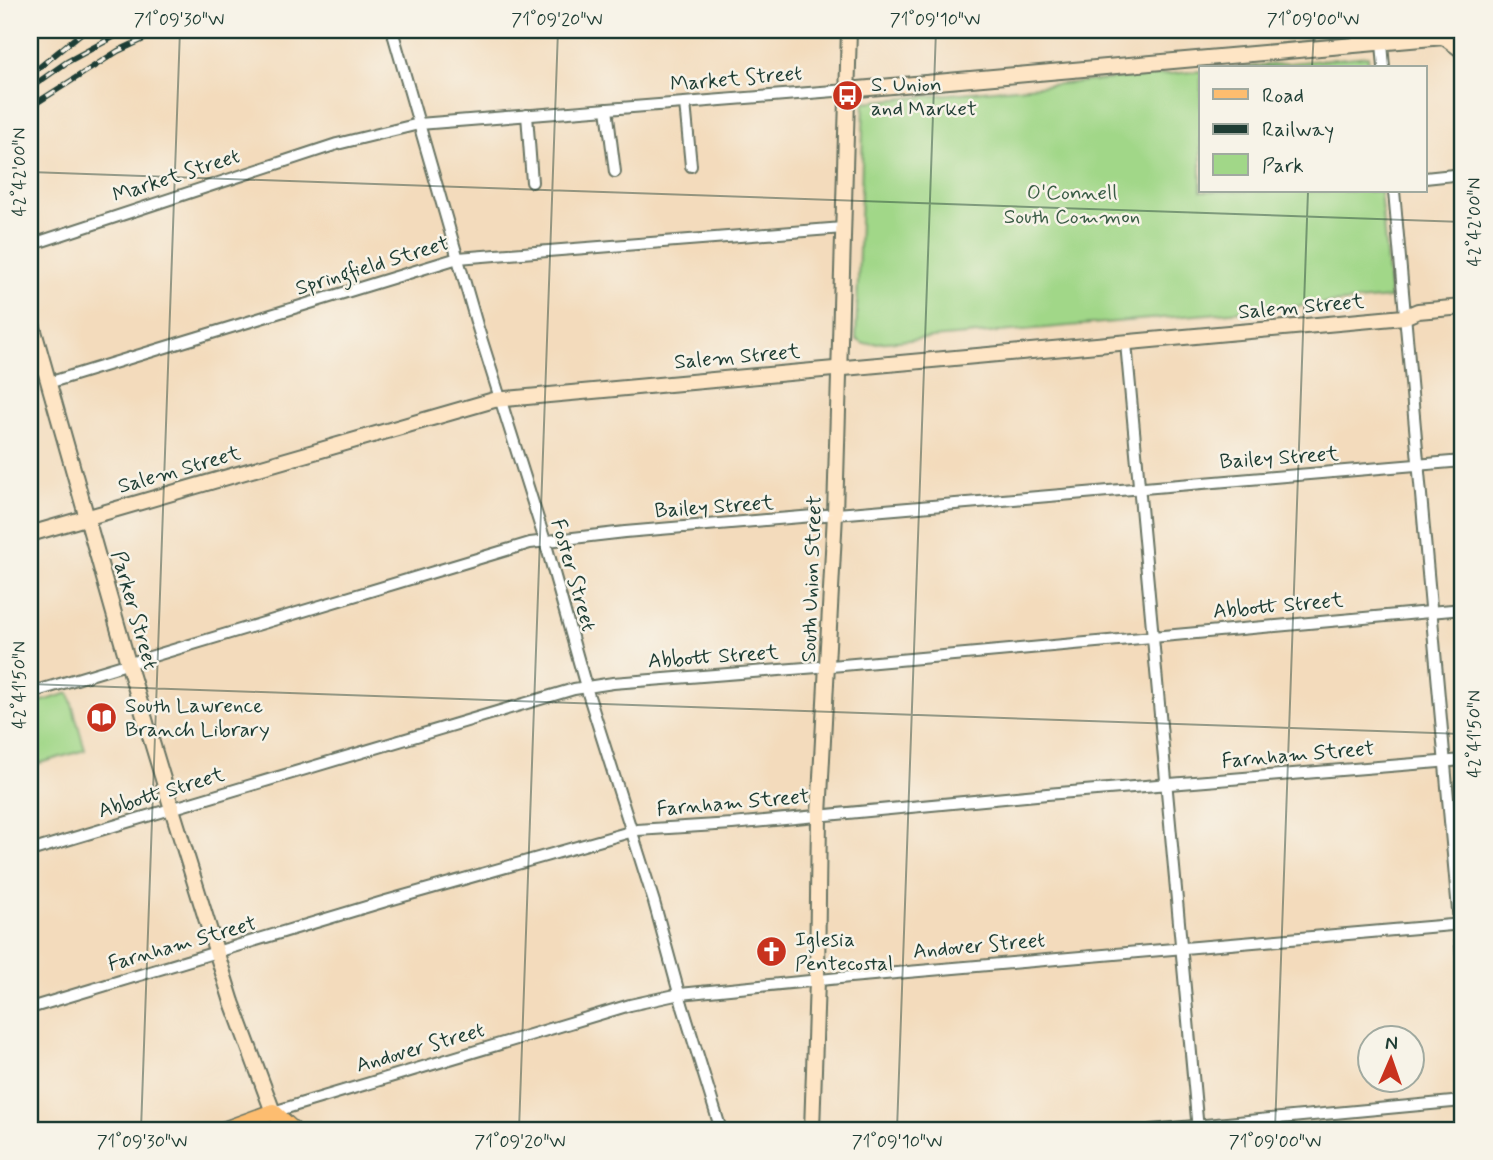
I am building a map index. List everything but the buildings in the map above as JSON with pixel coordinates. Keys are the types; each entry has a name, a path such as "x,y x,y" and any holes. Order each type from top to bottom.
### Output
{"main road":[{"name":"South Union Street","path":"812,1130 819,815 835,514 849,30"},
{"name":"Market Street","path":"848,90 1382,36 1444,37"},
{"path":"1444,37 1463,51"},
{"name":"Salem Street","path":"30,534 500,399 1404,317 1418,311 1463,307"},
{"name":"Parker Street","path":"30,317 128,663 216,953 273,1112"},
{"path":"273,1112 293,1130"},
{"name":"Andover Street","path":"224,1130 273,1112"}],"street":[{"name":"Foster Street","path":"392,30 586,687 654,902 721,1130"},
{"path":"1382,36 1384,66"},
{"name":"Market Street","path":"1444,37 1463,36"},
{"name":"Market Street","path":"30,245 338,144 419,124 848,90"},
{"path":"685,103 691,166"},
{"path":"607,109 614,172"},
{"path":"527,115 532,182"},
{"path":"1426,178 1463,174"},
{"path":"1394,192 1463,967"},
{"name":"Springfield Street","path":"48,383 458,258 843,228"},
{"path":"1125,342 1198,1128"},
{"name":"Bailey Street","path":"30,692 530,543 625,532 1463,461"},
{"name":"Abbott Street","path":"30,851 586,687 1463,609"},
{"name":"Farnham Street","path":"30,1008 386,901 632,831 1463,760"},
{"name":"Andover Street","path":"273,1112 629,1005 680,994 1461,924"},
{"path":"1151,1130 1198,1128 1463,1101"}],"green space":[{"path":"1368,56 1369,66 1256,66"},
{"name":"O'Connell South Common","path":"1199,71 1199,192 1380,192 1390,298 864,344 856,339 864,102"},
{"path":"69,693 85,750 30,766 30,705"}],"railway":[{"path":"30,75 85,30"},
{"path":"30,88 67,62 126,30"},
{"path":"30,107 118,51 163,30"}],"place":[{"name":"S. Union and Market","path":"848,96"},
{"name":"South Lawrence Branch Library","path":"102,717"},
{"name":"Iglesia Pentecostal","path":"772,951"}]}
